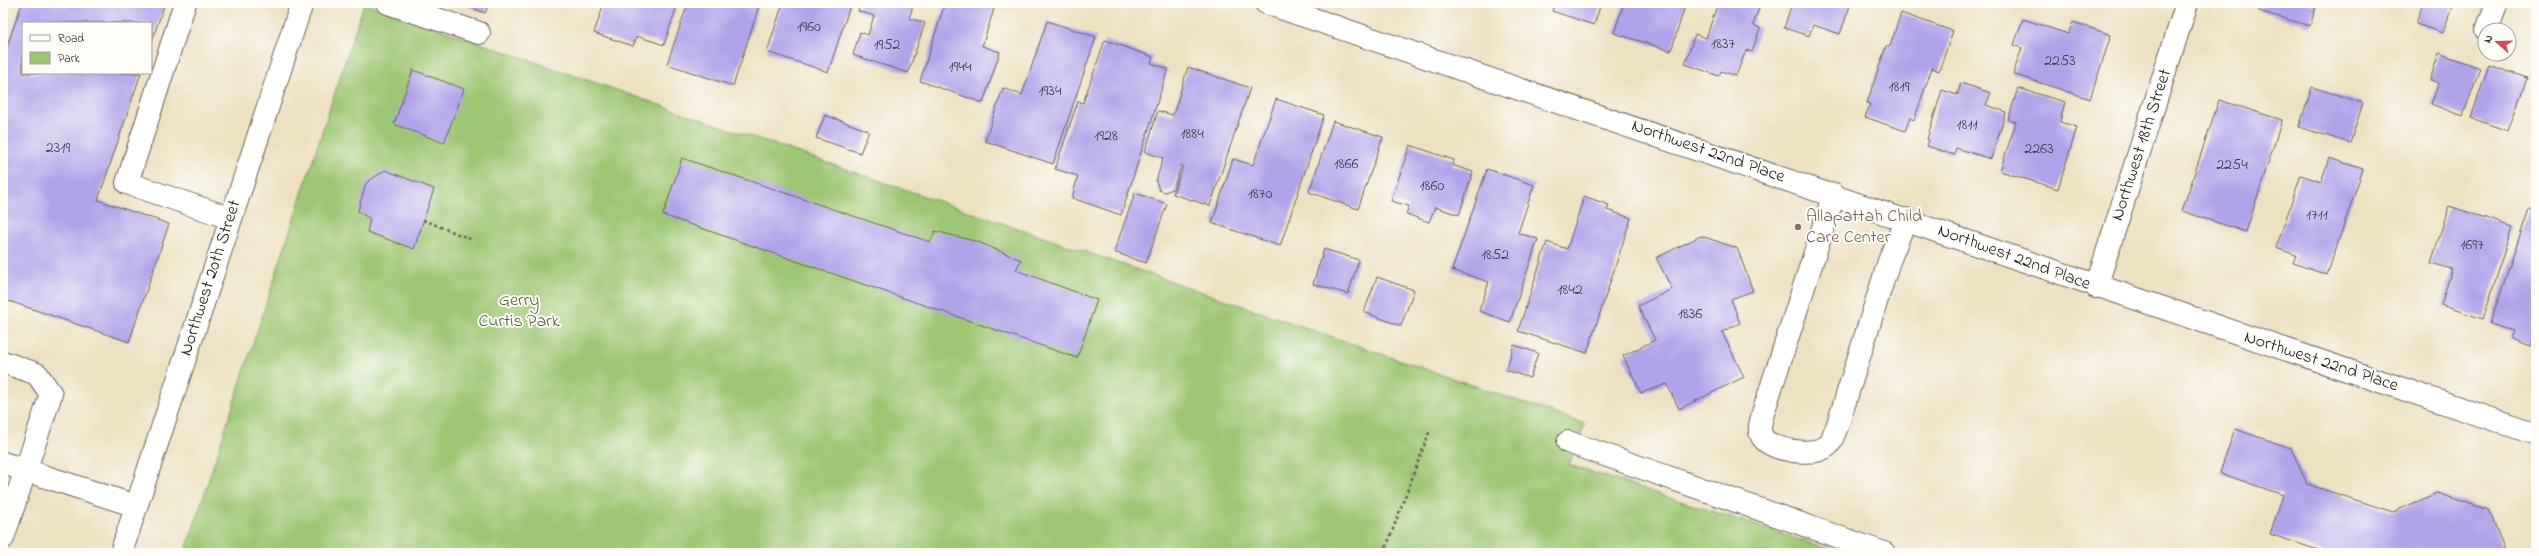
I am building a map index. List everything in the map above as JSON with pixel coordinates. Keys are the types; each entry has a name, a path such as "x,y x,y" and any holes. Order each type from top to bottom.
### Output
{"street":[{"path":"185,3 127,183 230,218"},
{"name":"Northwest 20th Street","path":"121,553 302,3"},
{"path":"388,3 479,33"},
{"name":"Northwest 22nd Place","path":"1266,3 1834,194 2096,287 2536,434"},
{"name":"Northwest 18th Street","path":"2096,287 2187,3"},
{"path":"2490,22 2497,3"},
{"path":"1834,194 1759,428 1763,438 1774,445 1798,452 1816,452 1828,446 1837,427 1889,261 1906,219"},
{"path":"3,362 37,374 51,394 24,470 3,538"},
{"path":"1568,442 1884,553"},
{"path":"3,463 136,506"}],"path":[{"path":"424,220 473,240"},
{"path":"1384,553 1430,430"}],"green space":[{"name":"Gerry Curtis Park","path":"364,3 1585,424 1569,465 1841,553 185,553"}],"building":[{"path":"22,3 165,3 152,40 152,22 22,22 22,74 141,74 98,200 169,224 129,342 3,299 3,58"},
{"path":"459,3 489,3 485,13"},
{"path":"604,3 678,3 664,45 637,36 633,46 594,33"},
{"path":"688,3 760,3 733,86 667,64"},
{"path":"783,3 851,3 828,72 767,52"},
{"path":"861,3 914,3 909,18 925,23 908,73 853,55 860,32 868,35 874,16 858,11"},
{"path":"945,3 996,3 982,46 1000,52 983,103 920,81"},
{"path":"1555,3 1601,3 1594,25 1552,11"},
{"path":"1624,3 1686,3 1671,51 1614,33"},
{"path":"1718,3 1761,3 1753,25 1760,28 1752,52 1746,50 1736,76 1721,71 1719,76 1685,64 1695,34 1706,38"},
{"path":"1792,3 1851,3 1840,34 1813,25 1809,36 1784,28"},
{"path":"2262,3 2317,3 2310,26 2259,11"},
{"path":"2423,3 2453,3 2443,33 2416,24"},
{"path":"1901,13 1953,31 1939,71 1932,68 1914,120 1910,118 1905,131 1865,117 1870,104 1867,103 1886,46 1890,46"},
{"path":"2023,19 2068,34 2073,22 2111,35 2090,99 2013,74 2022,48 2014,45"},
{"path":"1047,21 1096,37 1053,164 985,141 1003,88 1022,95"},
{"path":"1105,40 1153,57 1151,63 1168,69 1121,215 1072,198 1078,176 1055,169 1078,101 1083,103"},
{"path":"2439,53 2480,68 2463,116 2431,104 2439,83 2430,80"},
{"path":"2489,65 2527,78 2508,131 2471,118"},
{"path":"1188,67 1250,88 1210,206 1173,194 1183,166 1181,165 1173,189 1165,192 1159,190 1156,181 1163,158 1145,152 1158,111 1173,115"},
{"path":"413,70 464,89 444,143 394,124"},
{"path":"1961,83 1991,93 1986,105 2006,112 1991,159 1956,148 1954,155 1927,146 1929,140 1927,139 1942,90 1957,95"},
{"path":"2312,87 2363,103 2350,143 2299,127"},
{"path":"2018,88 2065,102 2060,122 2077,127 2058,189 2000,171 2016,122 2008,120"},
{"path":"1276,99 1324,115 1280,246 1212,223 1233,159 1253,165"},
{"path":"2219,100 2282,120 2246,232 2182,211"},
{"path":"825,115 869,131 860,153 816,138"},
{"path":"1333,121 1383,137 1358,209 1309,192"},
{"path":"1410,145 1454,160 1452,165 1473,172 1459,215 1435,207 1429,222 1406,214 1409,206 1391,201"},
{"path":"682,158 930,242 935,231 978,242 1021,260 1016,270 1097,300 1077,358 663,215"},
{"path":"2329,158 2363,169 2327,275 2293,263 2296,255 2276,248 2301,175 2321,182"},
{"path":"1487,169 1534,185 1518,233 1538,239 1510,322 1479,311 1489,282 1452,270"},
{"path":"385,170 434,189 414,249 367,232 370,219 358,211 366,183"},
{"path":"1135,193 1167,204 1146,263 1114,252"},
{"path":"1584,196 1609,205 1607,210 1631,218 1587,353 1518,331 1547,242 1567,249"},
{"path":"2449,206 2513,227 2483,319 2441,305 2452,269 2431,263"},
{"path":"2529,209 2536,211 2536,336 2533,337 2530,345 2510,338 2513,331 2490,324"},
{"path":"1701,236 1737,248 1753,291 1731,299 1740,323 1722,332 1744,377 1679,409 1667,384 1641,393 1623,356 1655,340 1638,306 1672,289 1656,258"},
{"path":"1324,249 1359,260 1348,294 1313,284"},
{"path":"1377,277 1414,290 1401,326 1364,312"},
{"path":"1514,345 1538,353 1530,378 1506,370"},
{"path":"2235,429 2291,448 2307,484 2393,512 2437,493 2489,510 2506,553 2327,553 2270,534 2283,495 2220,473"}],"place":[{"name":"Allapattah Child Care Center","path":"1798,227"}]}
